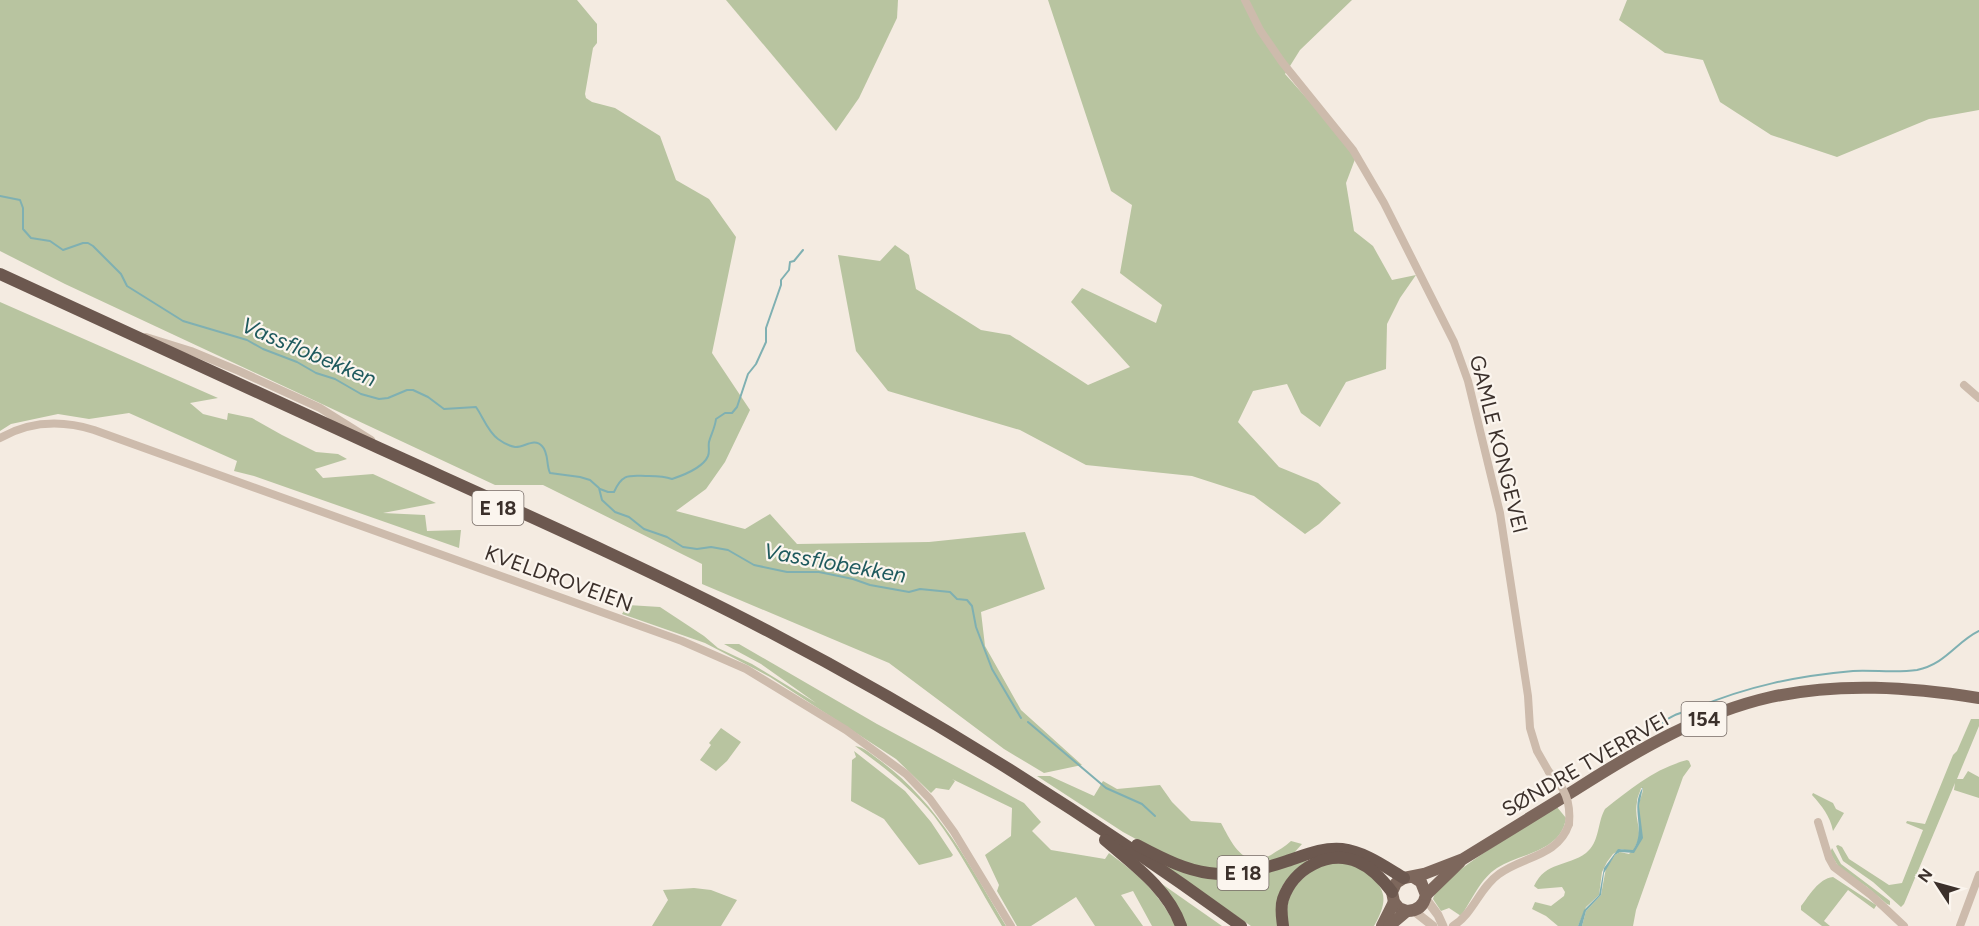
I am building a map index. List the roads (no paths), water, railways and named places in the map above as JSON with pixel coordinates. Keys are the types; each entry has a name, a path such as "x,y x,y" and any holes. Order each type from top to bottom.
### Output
{"highway":[{"name":"E 18","path":"0,274 566,532 767,631 942,728 1085,818 1241,926"},
{"name":"E 18","path":"0,281 522,519 699,603 825,668 937,733 1102,837 1231,926"},
{"name":"E 18","path":"1085,818 1161,858 1205,874 1245,873 1313,852 1340,849 1364,854 1408,877"},
{"name":"E 18","path":"1102,837 1151,880 1171,906 1181,926"},
{"name":"E 18","path":"1283,926 1281,912 1283,899 1290,886 1298,874 1310,865 1325,860 1337,858 1360,863 1372,871 1393,897"}],"main road":[{"name":"SØNDRE TVERRVEI","path":"1463,859 1640,750 1683,728 1727,710 1771,697 1837,688 1894,688 1979,698"},
{"name":"154","path":"1382,926 1396,883 1463,859"},
{"name":"154","path":"1389,926 1410,911 1419,908 1426,897 1463,859"},
{"path":"1408,877 1421,882 1426,897"},
{"path":"1393,897 1399,908 1410,911"}],"street":[{"name":"GAMLE KONGEVEI","path":"1245,0 1260,30 1282,62 1353,150 1384,203 1454,342 1470,392 1500,513 1528,696 1530,728 1537,751 1568,797 1569,824 1554,847 1501,872 1489,882 1469,912 1453,926"},
{"path":"1964,385 1979,398"},
{"name":"KVELDROVEIEN","path":"0,438 17,430 42,424 67,424 94,430 682,641 727,660 846,730 906,774 930,799 949,825 1011,926"},
{"path":"1818,822 1828,858 1834,867 1871,895 1904,926"},
{"path":"1960,926 1979,875"},
{"path":"1426,897 1443,926"},
{"path":"1410,911 1433,926"}],"water":[{"path":"1643,787 1639,806 1643,838 1634,853 1620,852 1615,855 1604,873 1601,895 1586,911 1582,926 1578,926 1584,910 1599,895 1604,868 1618,849 1633,850 1637,842 1639,826 1637,803"}],"waterway":[{"name":"Vassflobekken","path":"0,196 20,200 23,208 23,229 31,238 50,241 63,250 88,243 121,274 127,286 183,321 247,340 316,373 335,379 361,394 379,399 413,390 428,397 444,409 476,407 494,436 515,447 539,443 546,452 550,473 590,480 599,488 602,500 615,512 629,517 644,529 667,537 683,547 697,549 711,547 728,550 754,565 787,572 819,572 909,592 920,589 950,592 957,599 967,600 972,606 976,627 992,669 1021,718"},
{"path":"600,489 614,492 621,481 628,476 661,476 672,479 693,470 706,460 716,419 725,413 732,413 737,407 748,374 756,364 766,342 766,328 781,280 789,270 790,262 794,261 803,250"},
{"path":"1663,723 1674,715 1715,700 1773,683 1853,671 1917,670 1936,663 1979,631"},
{"name":"Vassflobekken","path":"1028,722 1106,788 1142,804 1155,816"}]}
